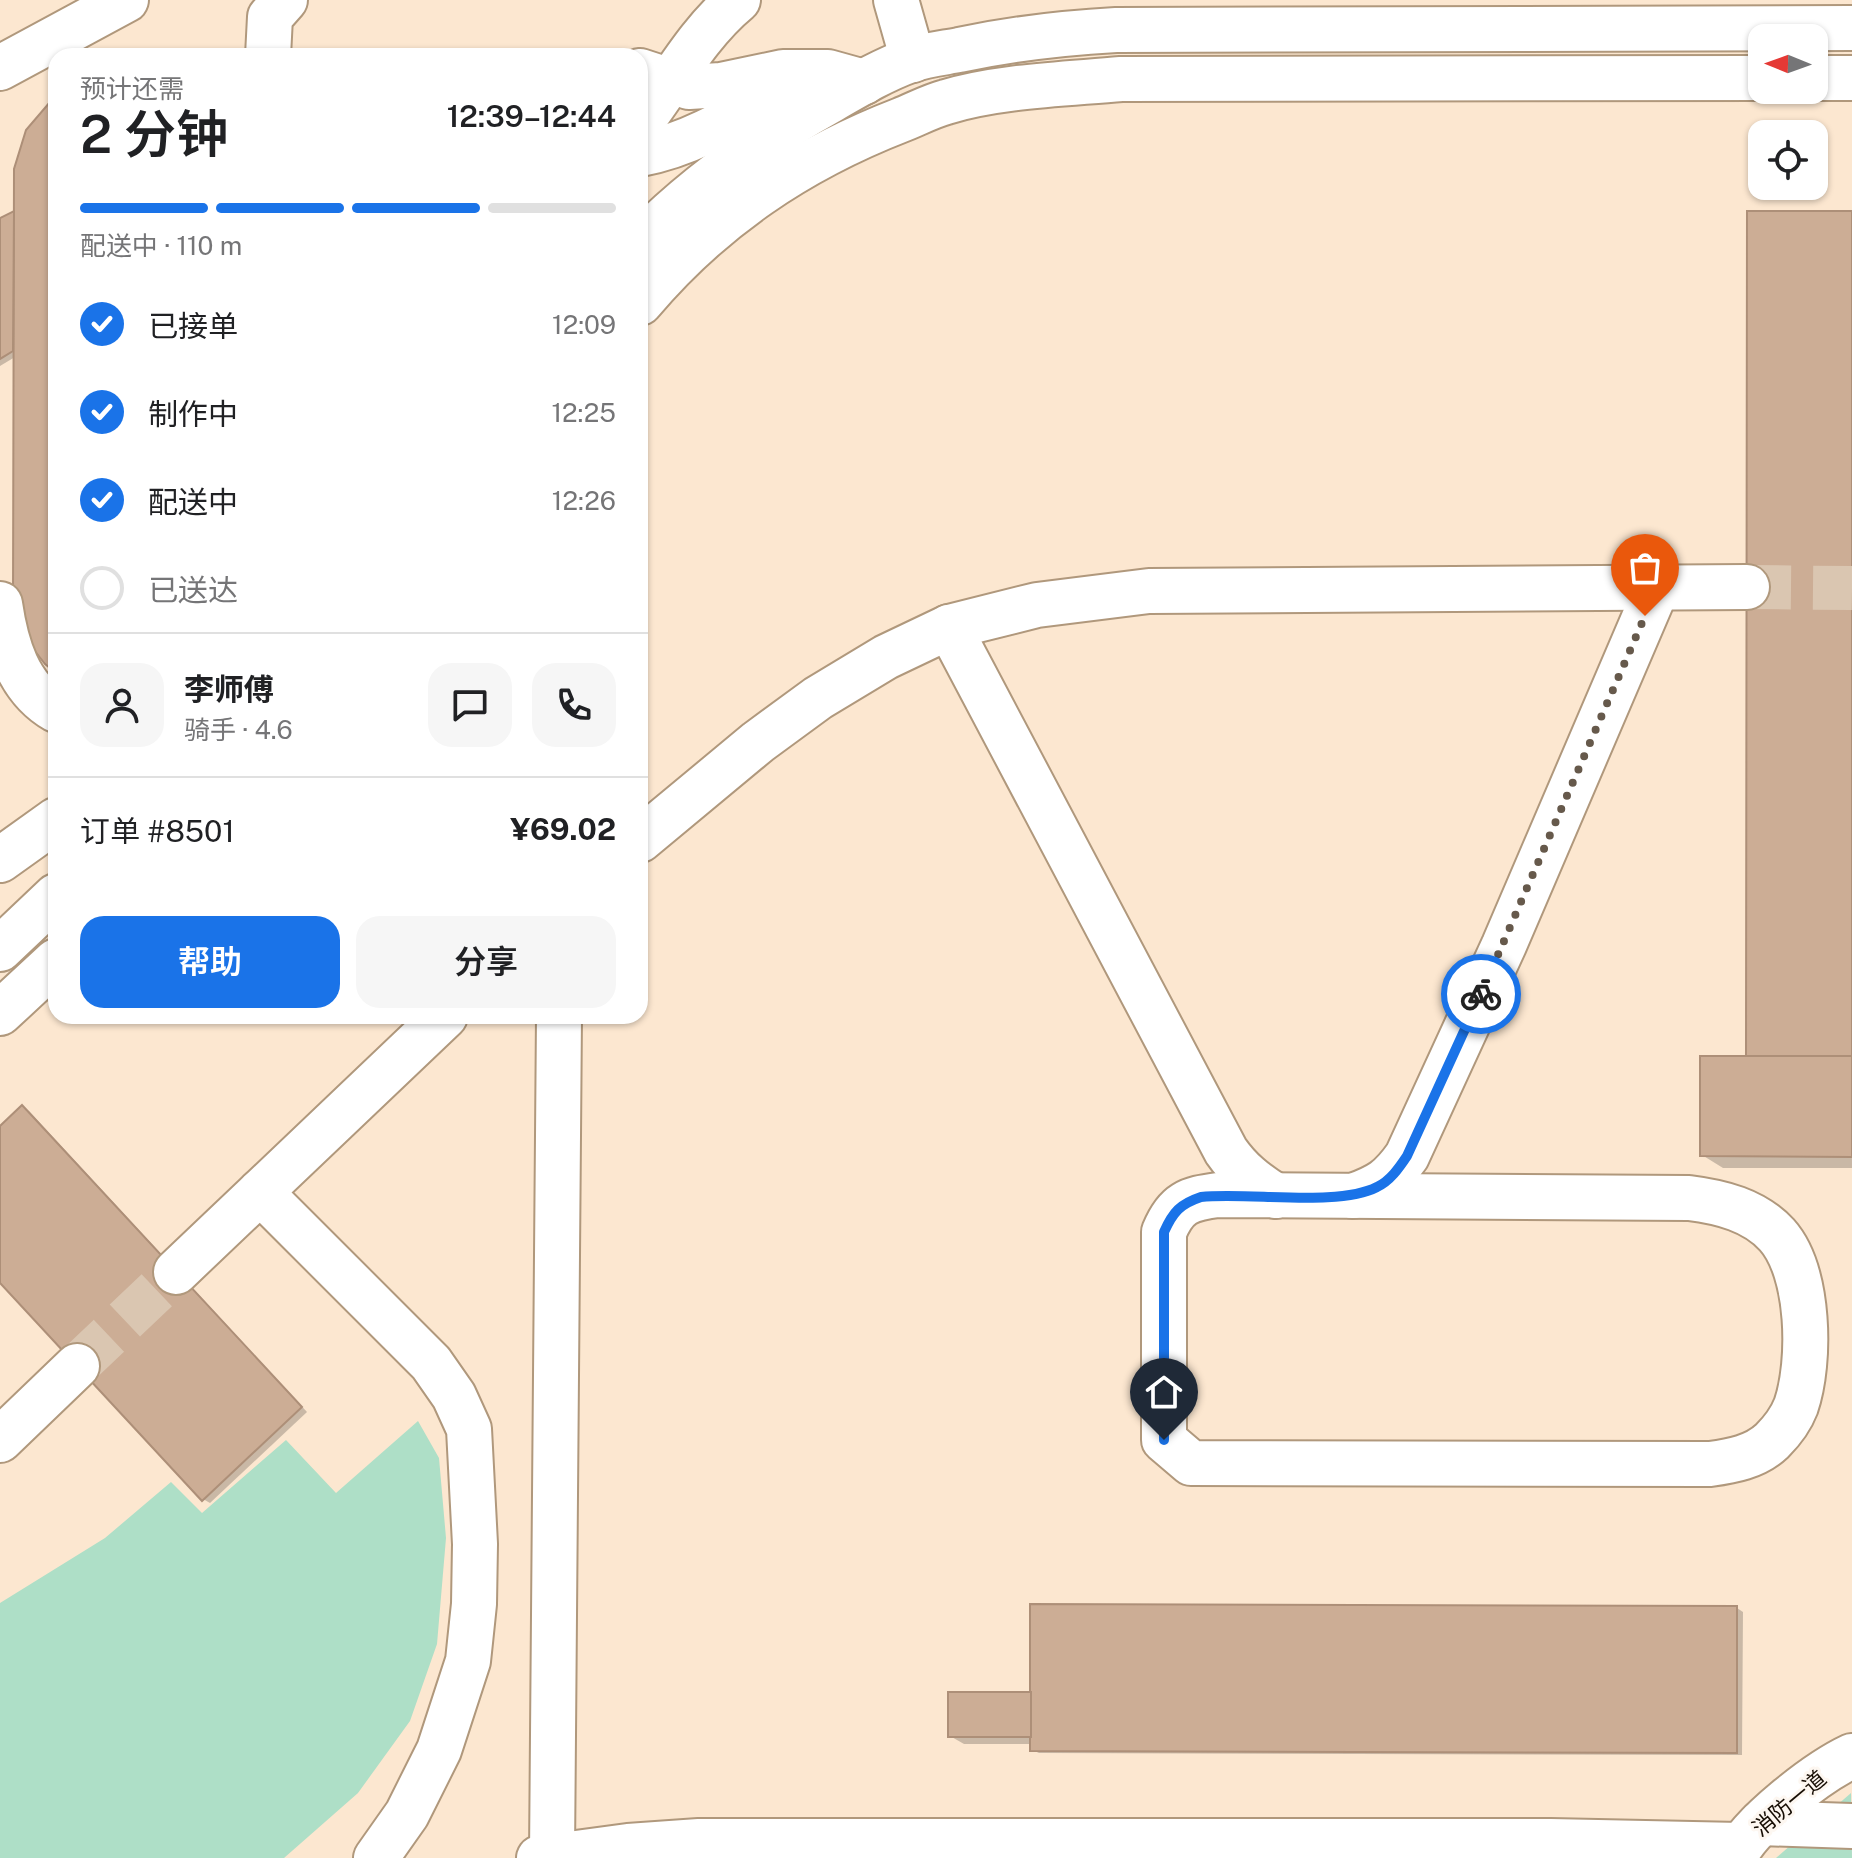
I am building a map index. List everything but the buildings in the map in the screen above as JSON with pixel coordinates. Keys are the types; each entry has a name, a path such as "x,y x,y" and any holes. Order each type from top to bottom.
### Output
{"main road":[{"path":"0,71 126,0"},
{"path":"268,48 270,17 285,0"},
{"path":"648,99 655,77 738,0"},
{"path":"896,0 913,60"},
{"path":"648,235 694,192 753,147 864,82 913,60 1048,34 1116,30 1852,28"},
{"path":"0,71 48,72"},
{"path":"655,77 689,87 705,87 783,72 828,72 864,82"},
{"path":"648,152 707,132 812,72"},
{"path":"648,293 717,225 782,177 856,137 947,101 1026,87 1121,79 1748,78"},
{"path":"1828,78 1852,78"},
{"path":"648,833 691,795 818,698 886,657 949,627 1037,605 1149,591 1747,587"},
{"path":"1352,1196 1378,1187 1394,1174 1407,1156 1504,945 1657,588"},
{"path":"0,604 10,652 25,682 48,706"},
{"path":"949,627 1226,1151 1239,1169 1276,1196"},
{"path":"0,860 48,826"},
{"path":"0,949 48,904"},
{"path":"0,1013 48,968"},
{"path":"176,1272 437,1024"},
{"path":"559,1024 545,1856 699,1841 1566,1850 1745,1842 1852,1826"},
{"path":"260,1192 431,1363 454,1396 469,1429 475,1544 474,1604 468,1661 439,1750 407,1814 376,1858"},
{"path":"1218,1195 1352,1196 1689,1198 1736,1207 1777,1235 1789,1253 1798,1282 1804,1310 1803,1373 1795,1407 1786,1425 1771,1442 1755,1453 1710,1464 1191,1463 1164,1440 1164,1232 1172,1214 1184,1203 1218,1195"},
{"path":"0,1440 77,1366"},
{"name":"消防一道","path":"1745,1842 1837,1763 1852,1756"}],"green space":[{"path":"418,1421 439,1458 446,1538 437,1644 410,1721 358,1793 284,1858 0,1858 0,1603 105,1538 171,1482 202,1513 286,1440 336,1493"},
{"path":"1851,1793 1852,1858 1776,1858"}],"tunnel":[{"path":"1747,587 1852,588"},
{"path":"77,1366 176,1272"}],"way so far":[{"path":"1481,994 1645,616"}],"route":[{"path":"1164,1440 1164,1232 1172,1214 1184,1203 1201,1197 1352,1196 1378,1187 1394,1174 1407,1156 1481,994"}]}
